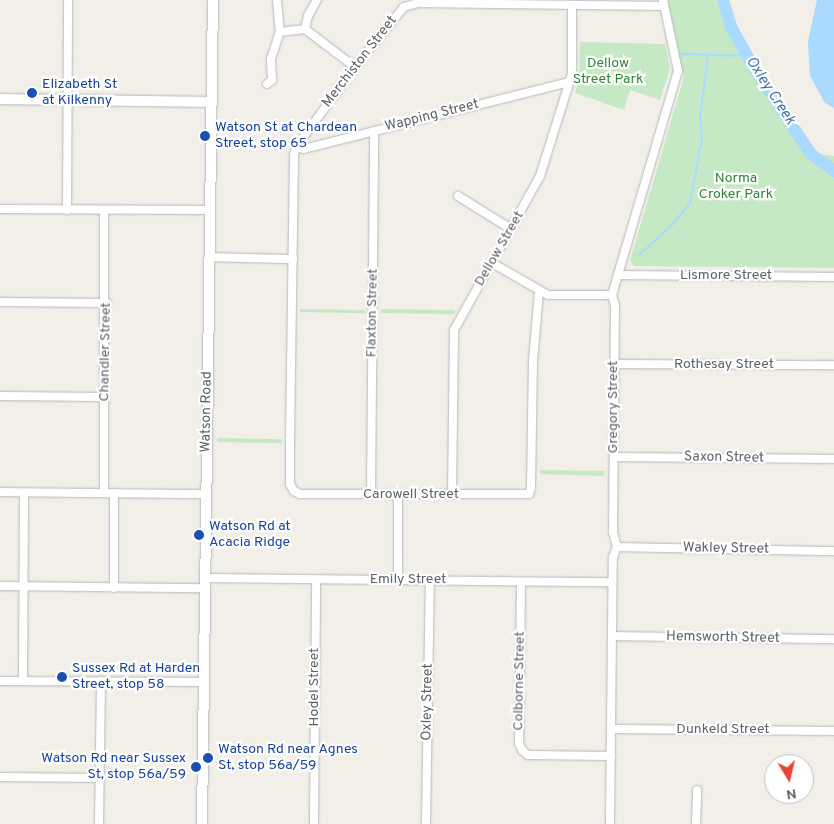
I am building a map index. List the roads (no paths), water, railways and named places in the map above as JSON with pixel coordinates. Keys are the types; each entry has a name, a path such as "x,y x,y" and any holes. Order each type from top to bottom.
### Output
{"street":[{"path":"67,210 68,0"},
{"name":"Watson Road","path":"202,824 213,0"},
{"path":"268,84 272,80 271,59 280,32 277,0"},
{"path":"305,29 308,16 318,0"},
{"name":"Merchiston Street","path":"296,147 355,67 404,7 418,2 572,6 664,3"},
{"name":"Gregory Street","path":"610,824 612,582 613,557 617,547 613,532 615,306 612,295 678,71 664,3"},
{"name":"Dellow Street","path":"452,495 454,330 540,176 569,82 572,6"},
{"path":"280,32 305,29 355,67"},
{"name":"Wapping Street","path":"296,147 304,149 569,82"},
{"path":"0,99 211,102"},
{"name":"Flaxton Street","path":"371,494 374,131"},
{"path":"209,257 293,258 296,147"},
{"path":"458,196 511,229"},
{"path":"0,209 210,210"},
{"name":"Chandler Street","path":"104,210 106,303 104,493"},
{"name":"Carowell Street","path":"293,258 290,484 294,491 300,494 529,494 539,292"},
{"path":"492,262 539,292 612,295"},
{"name":"Lismore Street","path":"618,275 834,277"},
{"path":"0,302 106,303"},
{"name":"Rothesay Street","path":"614,364 834,365"},
{"path":"0,396 105,397"},
{"name":"Saxon Street","path":"614,457 834,459"},
{"path":"0,492 206,494"},
{"path":"23,681 24,493"},
{"path":"114,493 114,588"},
{"path":"398,494 398,580"},
{"name":"Wakley Street","path":"617,547 834,550"},
{"name":"Emily Street","path":"0,586 114,588 316,580 612,582"},
{"name":"Hodel Street","path":"314,824 316,580"},
{"name":"Oxley Street","path":"426,824 430,580"},
{"name":"Colborne Street","path":"521,582 519,743 522,750 528,755 611,756"},
{"name":"Hemsworth Street","path":"612,636 834,639"},
{"path":"0,681 203,682"},
{"path":"100,824 101,682"},
{"name":"Dunkeld Street","path":"611,729 834,731"},
{"path":"0,777 100,778"},
{"path":"696,824 697,790"}],"water":[{"path":"817,0 834,0 834,108 825,103 810,76 808,41"}],"waterway":[{"name":"Oxley Creek","path":"723,0 731,27 754,68 811,154 834,171"},
{"path":"682,54 747,56"},
{"path":"639,255 671,226 690,203 702,139 700,118 708,56"}],"place":[{"name":"Elizabeth St at Kilkenny","path":"32,93"},
{"name":"Watson St at Chardean Street, stop 65","path":"205,136"},
{"name":"Watson Rd at Acacia Ridge","path":"199,535"},
{"name":"Sussex Rd at Harden Street, stop 58","path":"62,677"},
{"name":"Watson Rd near Agnes St, stop 56a/59","path":"208,758"},
{"name":"Watson Rd near Sussex St, stop 56a/59","path":"196,767"}],"park label":[{"name":"Dellow Street Park","path":"608,72"},
{"name":"Norma Croker Park","path":"736,187"}]}
